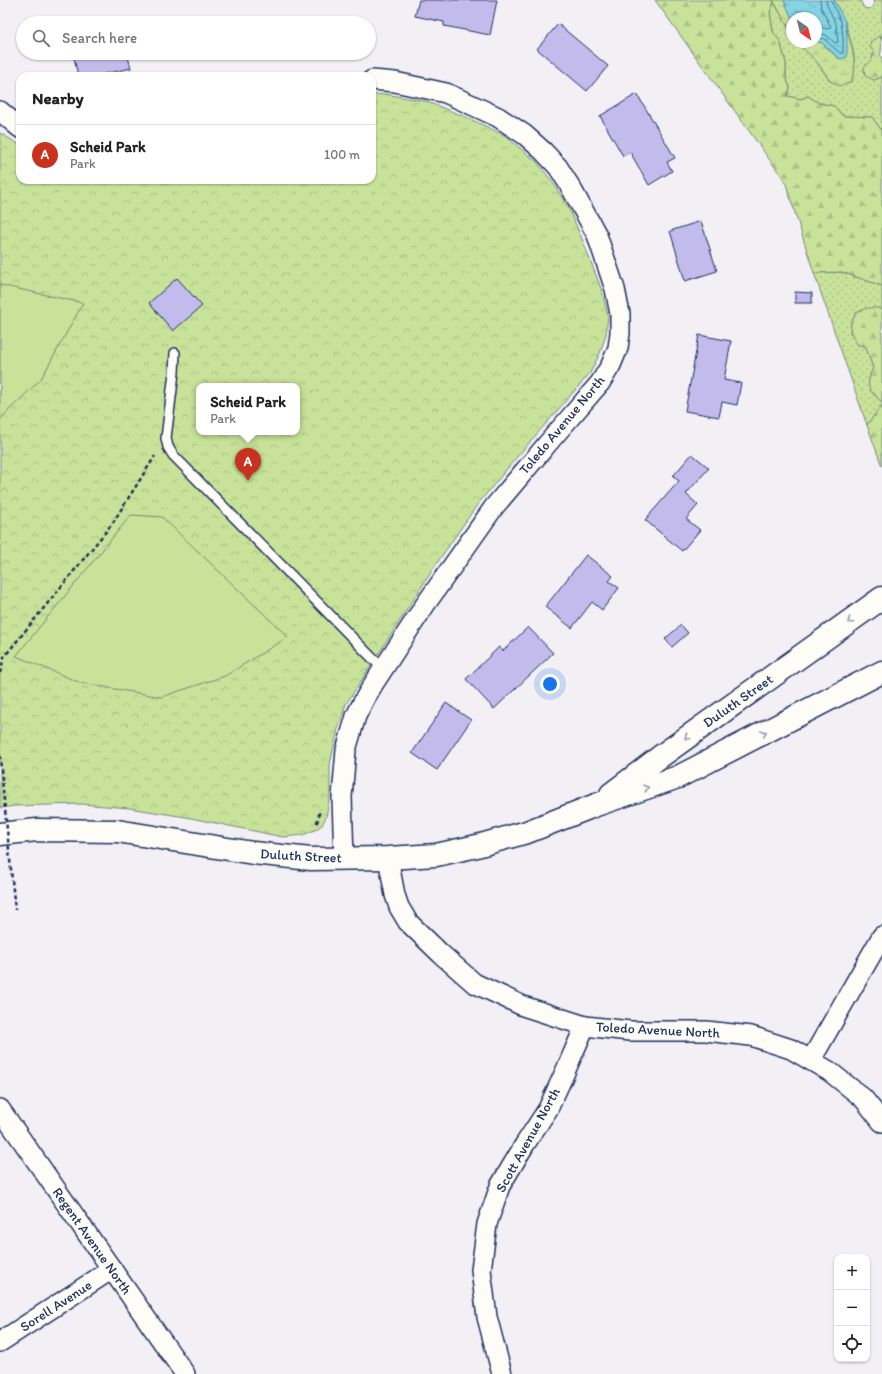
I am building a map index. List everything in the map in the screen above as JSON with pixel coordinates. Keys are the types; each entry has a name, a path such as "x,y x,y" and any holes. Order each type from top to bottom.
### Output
{"street":[{"name":"Toledo Avenue North","path":"344,859 342,803 343,770 346,750 356,716 383,669 490,513 600,383 611,365 618,348 620,333 620,314 615,289 597,234 558,167 544,151 525,135 498,117 446,94 402,83 376,80"},
{"path":"0,111 16,125"},
{"name":"Duluth Street","path":"596,805 660,756 882,598"},
{"name":"Duluth Street","path":"0,834 37,830 117,831 252,854 311,860 436,855 477,846 527,832 596,805 678,777 882,672"},
{"name":"Toledo Avenue North","path":"388,858 395,895 399,907 408,922 474,983 523,1006 585,1026 630,1031 706,1031 751,1036 791,1049 829,1071 863,1098 882,1122"},
{"path":"811,1060 882,936"},
{"name":"Scott Avenue North","path":"502,1374 487,1317 481,1270 487,1224 500,1186 524,1144 548,1109 585,1026"},
{"name":"Regent Avenue North","path":"0,1109 185,1374"},
{"name":"Sorell Avenue","path":"0,1342 112,1269"}],"lane":[{"path":"175,353 166,438 168,447 173,455 383,669"}],"path":[{"path":"0,672 4,657 112,524 166,438"},
{"path":"0,658 4,657"},
{"path":"0,755 0,769 15,910"}],"green space":[{"path":"655,0 773,0 774,2 770,12 773,32 780,41 786,63 786,77 790,88 787,96 801,99 808,96 819,103 834,106 843,116 872,117 882,131 882,286 842,272 814,273 785,181"},
{"path":"773,0 785,0 790,12 786,12 786,23"},
{"path":"834,0 860,0 864,8 869,9 873,7 874,2 872,0 882,0 882,39 880,36 870,47 874,51 872,59 874,80 882,77 882,131 872,117 843,116 834,106 819,103 808,96 801,99 787,96 790,88 786,77 786,63 780,41 773,32 770,12 774,2 786,23 786,48 803,48 817,62 830,81 851,82 854,72 853,53 845,25"},
{"path":"845,21 853,52 855,68 851,82 841,86 830,81 817,62 803,48 822,48 822,43 839,59 847,35"},
{"path":"880,36 882,77 874,80 865,76 864,67 872,59 874,52 870,47 871,41"},
{"path":"385,94 425,101 466,117 504,135 537,162 554,184 569,209 602,291 608,316 606,334 600,353 590,373 477,505 439,560 346,704 338,729 330,764 330,795 326,817 322,825 315,830 303,835 283,837 186,817 129,808 81,804 15,806 0,808 0,133 16,143 16,184 376,184 376,95"},
{"path":"842,272 882,286 882,312 879,308 856,313 851,323 850,333 866,347 873,368 869,379 869,387 882,402 882,405 867,425 814,273"},
{"path":"0,285 83,303 41,379 0,419"},
{"path":"867,308 879,308 882,312 882,402 869,387 869,379 873,368 866,347 857,344 850,333 851,323 856,313"},
{"path":"882,405 882,466 867,425"},
{"path":"131,515 162,517 288,637 225,676 161,697 81,683 16,656"}],"water":[{"path":"834,0 845,21 847,35 847,57 840,59 822,43 822,12 789,12 784,1"}],"building":[{"path":"419,0 497,0 490,35 444,26 444,22 415,16"},
{"path":"558,24 608,66 587,91 537,49"},
{"path":"75,60 129,60 131,68 114,72 77,72"},
{"path":"637,94 675,158 667,162 672,171 649,185 630,152 623,156 600,116"},
{"path":"701,221 717,271 685,281 670,231"},
{"path":"177,278 202,306 173,331 149,303"},
{"path":"795,292 812,293 812,303 795,303"},
{"path":"699,335 731,341 724,380 741,383 737,405 722,402 719,417 685,411"},
{"path":"692,454 709,468 686,494 698,505 686,519 700,530 682,551 645,520 679,481 673,476"},
{"path":"586,555 613,576 609,581 619,588 602,610 592,602 572,628 545,607"},
{"path":"681,625 688,633 672,647 665,639"},
{"path":"528,627 553,653 494,709 466,679 499,647 503,651"},
{"path":"446,703 471,720 437,770 412,753"}],"place":[{"name":"Scheid Park","path":"248,481"}]}
